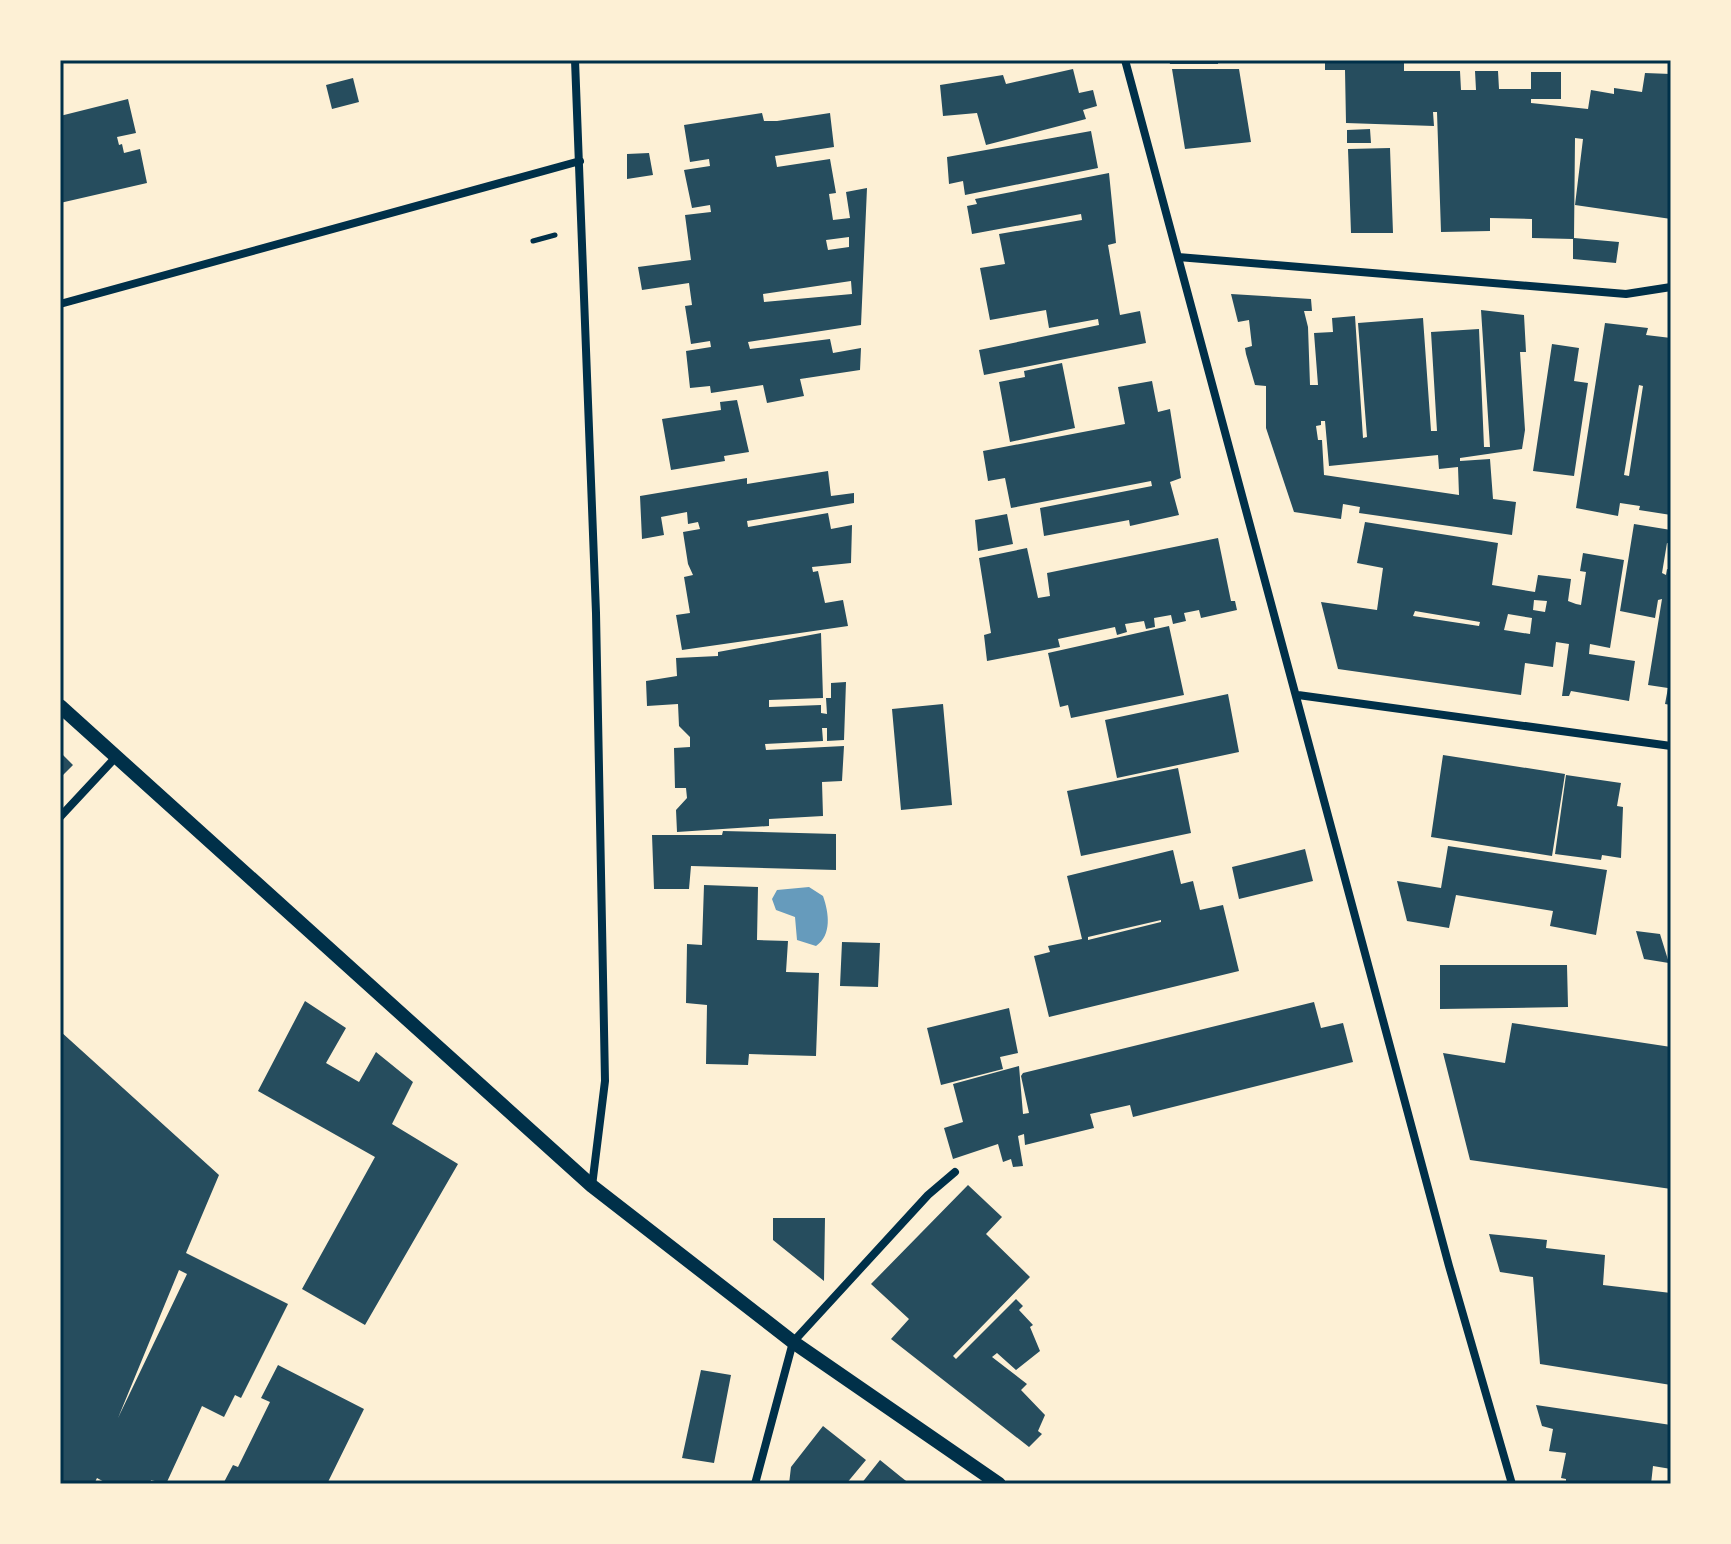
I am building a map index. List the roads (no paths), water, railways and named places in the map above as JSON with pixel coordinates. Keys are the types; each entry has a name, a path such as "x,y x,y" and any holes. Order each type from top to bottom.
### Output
{"street":[{"path":"575,60 595,598 605,1081 592,1186"},
{"path":"1125,60 1449,1266 1512,1484"},
{"path":"60,304 580,161"},
{"path":"1178,257 1626,294 1671,287"},
{"path":"1298,695 1671,746"},
{"path":"60,706 592,1186 793,1342 999,1484"},
{"path":"60,817 115,758"},
{"path":"755,1484 793,1342 928,1195 955,1172"}],"water":[{"path":"809,887 823,896 828,916 825,936 816,946 797,940 795,917 776,910 772,899 777,890"}]}
